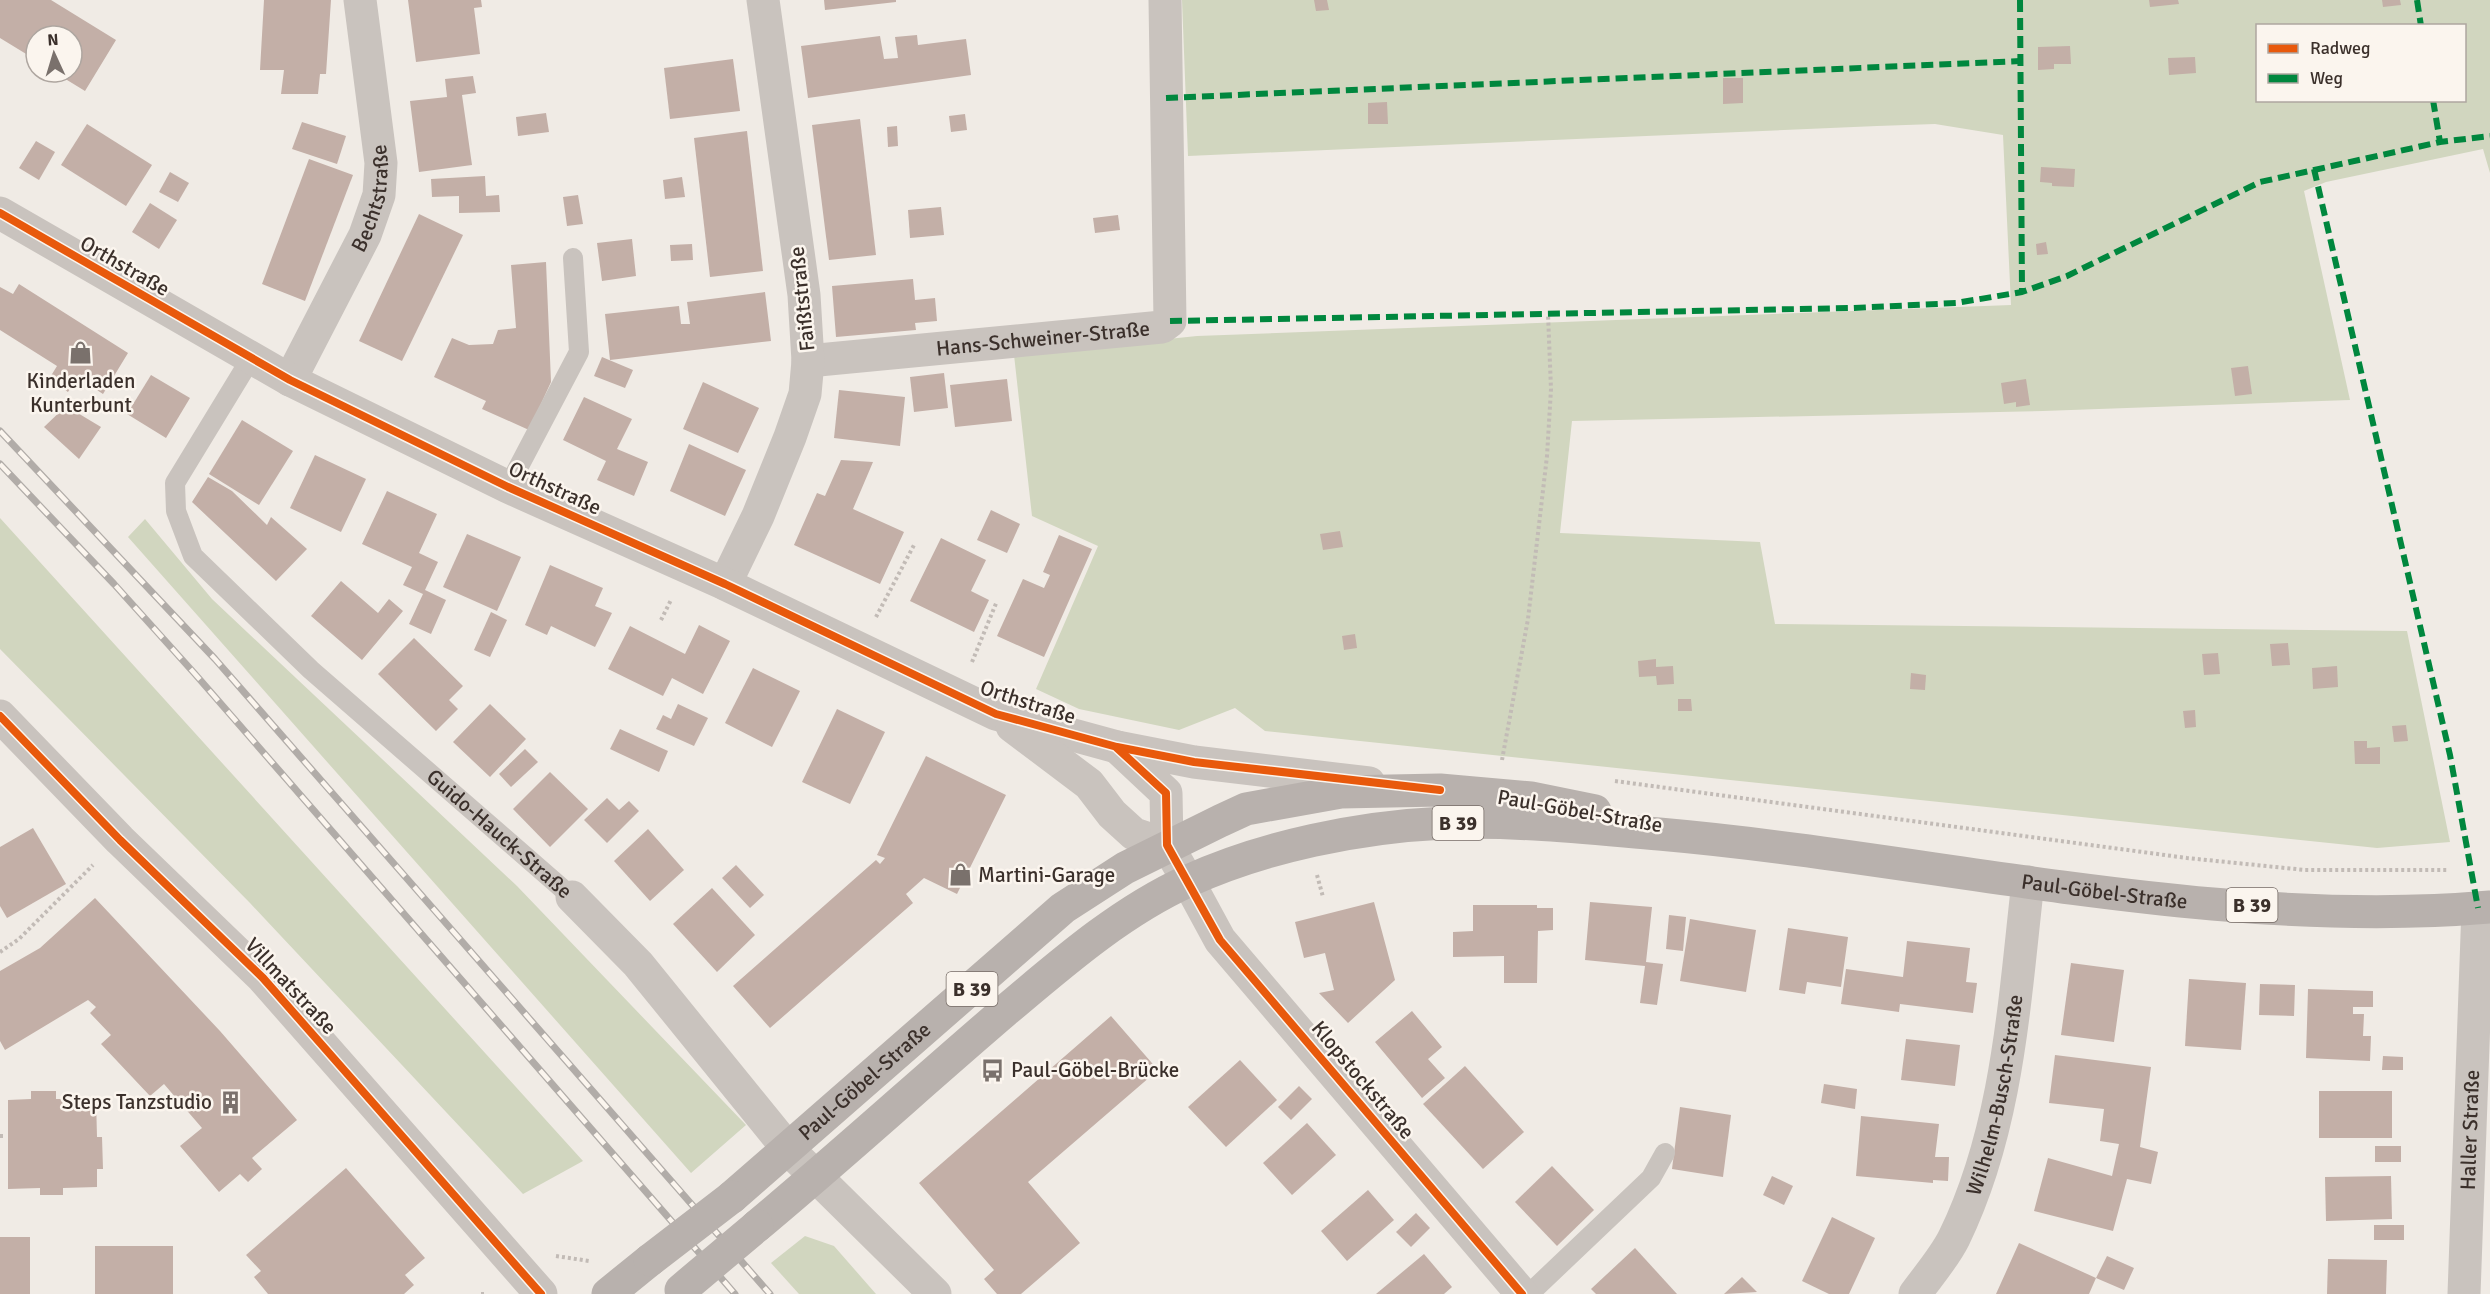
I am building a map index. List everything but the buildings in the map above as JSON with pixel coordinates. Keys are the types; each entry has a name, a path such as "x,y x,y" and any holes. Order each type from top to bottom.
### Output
{"main road":[{"name":"Paul-Göbel-Straße","path":"608,1294 789,1150 1063,908 1125,868 1167,845 1246,809 1341,792 1440,790 1531,798 1734,841"},
{"name":"Paul-Göbel-Straße","path":"679,1292 816,1177 1079,949 1143,905 1188,881 1263,852 1355,834 1441,823 1535,824 1734,841 2028,882 2196,902 2360,912 2484,908"}],"street":[{"name":"Bechtstraße","path":"290,381 365,235 379,195 381,163 360,0"},
{"name":"Faißtstraße","path":"725,585 758,516 790,437 805,394 808,362 804,295 763,0"},
{"name":"Hans-Schweiner-Straße","path":"808,362 1162,327 1170,321 1165,0"},
{"name":"Orthstraße","path":"0,213 250,360 290,381 508,487 725,585 996,714 1117,747 1215,765 1440,790"},
{"name":"Orthstraße","path":"996,714 1089,784 1112,814 1134,834 1167,845"},
{"name":"Villmatstraße","path":"0,716 120,840 263,978 541,1294"},
{"name":"Orthstraße","path":"1117,747 1166,793 1167,845 1188,881"},
{"name":"Klopstockstraße","path":"1188,881 1220,940 1522,1294"},
{"name":"Wilhelm-Busch-Straße","path":"1915,1294 1953,1240 1988,1154 2007,1062 2028,882"},
{"name":"Guido-Hauck-Straße","path":"572,897 638,964 789,1150 934,1294"},
{"name":"Haller Straße","path":"2464,1294 2480,1109 2484,908"}],"lane":[{"path":"508,487 579,352 573,258"},
{"name":"Guido-Hauck-Straße","path":"250,360 175,483 176,511 193,556 311,670 572,897"},
{"path":"1529,1294 1651,1178 1665,1153"}],"path":[{"path":"1501,764 1528,619 1547,456 1551,389 1548,314"},
{"path":"854,646 879,614 914,545"},
{"path":"955,695 979,649 997,601"},
{"path":"0,952 19,939 69,891"}],"green space":[{"path":"1182,0 2490,0 2490,173 2483,149 2326,182 2304,191 2350,400 2043,411 1572,421 1560,533 1760,542 1775,624 2407,631 2450,842 2377,848 1265,731 1235,708 1179,730 1079,709 1036,689 1098,546 1032,516 1014,355 1197,336 2011,305 2003,135 1935,124 1188,156"},
{"path":"0,518 583,1161 523,1194 250,903 0,649"},
{"path":"145,519 212,599 517,886 746,1125 691,1173 128,537"},
{"path":"805,1236 834,1246 876,1294 799,1294 771,1263"}],"railway":[{"path":"0,431 215,659 770,1294"},
{"path":"0,464 114,584 195,674 735,1294"}],"marked path":[{"path":"2020,0 2022,292"},
{"path":"2417,0 2421,24"},
{"path":"1166,98 2020,61"},
{"path":"2433,102 2440,142"},
{"path":"1170,321 1853,308 1956,303 2022,292 2067,276 2260,182 2440,142 2490,136"},
{"path":"2314,169 2450,755 2478,908"}],"cycle path":[{"path":"0,213 290,380 508,487 725,584 996,714 1117,747 1194,762 1440,790"},
{"path":"0,716 120,840 263,978 541,1294"},
{"path":"1117,748 1166,793 1167,845 1220,940 1522,1294"}],"place":[{"name":"Kinderladen Kunterbunt","path":"81,353"},
{"name":"Martini-Garage","path":"960,875"},
{"name":"Paul-Göbel-Brücke","path":"993,1070"},
{"name":"Steps Tanzstudio","path":"230,1102"}]}
